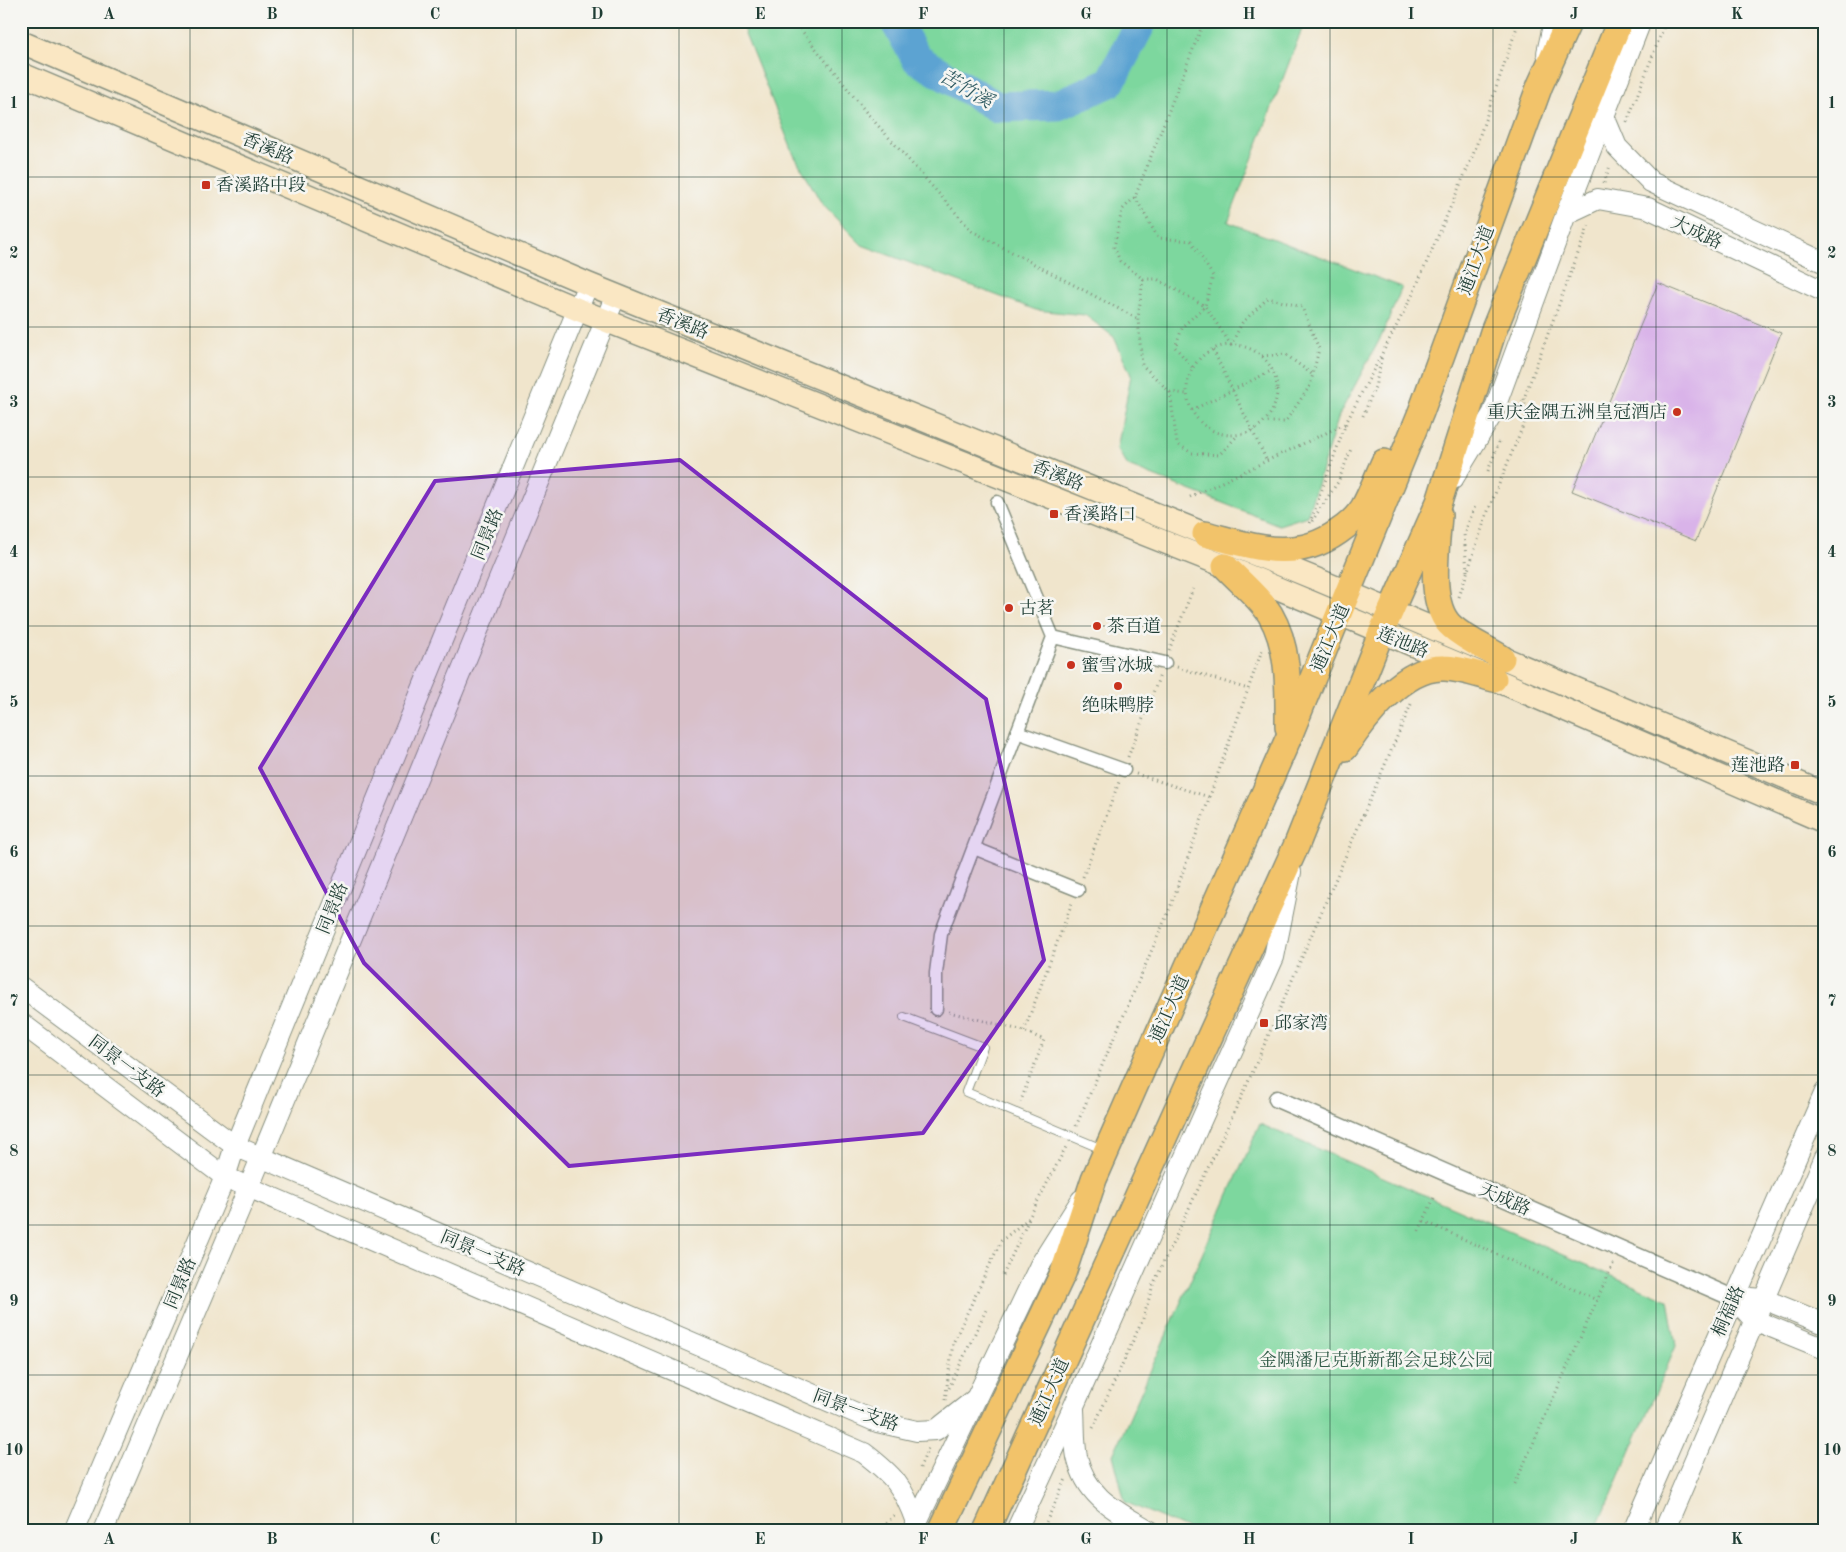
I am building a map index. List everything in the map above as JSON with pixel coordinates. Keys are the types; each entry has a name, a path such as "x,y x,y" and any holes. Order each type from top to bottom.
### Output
{"main road":[{"name":"通江大道","path":"941,1531 1063,1273 1094,1180 1106,1151 1288,739 1349,593 1421,412 1540,85 1569,21"},
{"name":"通江大道","path":"986,1531 1297,844 1390,610 1439,502 1493,332 1620,21"},
{"path":"21,30 40,37 116,83"},
{"name":"香溪路","path":"21,42 588,284 1349,593"},
{"name":"香溪路","path":"21,74 579,310 1225,566 1339,616"},
{"path":"1205,534 1277,551 1302,550 1321,543 1347,526 1362,509 1392,445 1421,412"},
{"path":"1439,502 1436,591 1442,615 1452,627 1498,668"},
{"path":"1225,566 1269,614 1281,642 1288,677 1288,739"},
{"name":"莲池路","path":"1349,593 1390,610 1498,668 1825,822"},
{"name":"莲池路","path":"1339,616 1381,633 1498,668 1825,794"},
{"path":"1320,785 1356,731 1379,703 1400,685 1421,672 1444,668 1498,668"}],"street":[{"name":"通江大道","path":"1540,85 1554,21"},
{"name":"通江大道","path":"1439,502 1493,413 1566,214 1641,21"},
{"name":"大成路","path":"1604,116 1617,147 1651,182 1825,263"},
{"name":"大成路","path":"1598,199 1648,208 1825,292"},
{"path":"1566,214 1598,199"},
{"name":"同景路","path":"74,1531 225,1177 234,1146 579,310 588,284"},
{"path":"103,1531 249,1187 259,1157 616,295"},
{"path":"936,1009 936,974 941,934 1053,637 997,502"},
{"path":"1053,637 1164,663"},
{"path":"1018,732 1124,770"},
{"name":"通江大道","path":"1016,1531 1074,1408 1274,958 1297,844"},
{"path":"974,848 1078,890"},
{"name":"同景一支路","path":"21,987 234,1146 877,1422 917,1431 936,1430"},
{"name":"同景一支路","path":"21,1023 225,1177 864,1453 891,1473 908,1499 914,1526"},
{"name":"桐福路","path":"1633,1531 1733,1298 1825,1092"},
{"name":"天成路","path":"1276,1099 1733,1298 1763,1299 1825,1324"},
{"name":"桐福路","path":"1664,1531 1825,1157"},
{"name":"通江大道","path":"914,1526 1040,1265 1094,1180"},
{"name":"天成路","path":"1733,1298 1754,1320 1825,1349"},
{"path":"936,1430 974,1400"},
{"path":"1074,1408 1077,1456 1088,1486 1105,1504 1150,1531"}],"lane":[{"path":"904,1017 983,1047 966,1092 1106,1151"}],"path":[{"path":"794,21 866,112 972,231 1138,319"},
{"path":"1204,21 1135,197 1122,210 1114,247 1120,261 1144,279 1157,279 1205,306 1231,345"},
{"path":"1351,449 1338,482 1309,526 1346,423 1412,296 1473,155 1519,21"},
{"path":"1442,615 1456,607 1486,516 1527,416 1524,398 1666,21"},
{"path":"1135,197 1158,238 1191,241 1213,276 1205,306 1183,326 1175,347 1193,368"},
{"path":"1144,279 1138,319 1142,365 1170,392 1187,394"},
{"path":"1231,345 1242,323 1268,298 1302,306 1319,349 1310,386 1285,422 1264,422"},
{"path":"1170,392 1177,444 1192,453 1219,454 1239,435 1252,430 1264,422 1272,411 1277,398 1277,384 1272,370 1262,356 1242,346 1231,345 1213,350 1201,357 1193,368 1188,381 1187,394 1192,410 1200,422 1211,430 1224,434 1239,435"},
{"path":"1213,350 1267,461"},
{"path":"1364,416 1375,387 1383,351"},
{"path":"1262,356 1285,354 1313,374"},
{"path":"1192,410 1272,370"},
{"path":"1190,497 1346,423"},
{"path":"1488,471 1500,440"},
{"path":"1467,574 1464,534 1476,504"},
{"path":"1024,1031 1193,589"},
{"path":"1004,1275 1029,1218 1071,1136 1170,908 1262,650 1281,642"},
{"path":"1164,663 1248,689"},
{"path":"1042,1531 1083,1439 1096,1424 1143,1319 1153,1285 1246,1087 1410,709 1421,672"},
{"path":"1124,770 1209,798"},
{"path":"936,1009 1024,1031 1044,1040 1017,1113"},
{"path":"1419,1232 1434,1198"},
{"path":"880,1531 908,1499 936,1430 947,1390 953,1343 1001,1241 1029,1218"},
{"path":"1424,1221 1597,1300"},
{"path":"1515,1484 1619,1249"},
{"path":"947,1390 986,1310"}],"highlighted area":[{"path":"680,460 986,699 1044,960 923,1133 569,1166 364,963 260,768 435,481"}],"green space":[{"path":"740,21 1305,21 1228,222 1402,287 1382,335 1339,415 1307,516 1279,525 1128,466 1117,449 1131,375 1114,337 1085,315 1036,310 862,245 822,204 794,155"},
{"name":"金隅潘尼克斯新都会足球公园","path":"1260,1124 1668,1300 1676,1346 1596,1531 1193,1531 1125,1502 1113,1455"}],"building":[{"name":"重庆金隅五洲皇冠酒店","path":"1658,283 1781,333 1696,541 1572,491"}],"waterway":[{"name":"苦竹溪","path":"895,21 917,59 997,107 1058,105 1110,82 1142,21"}],"place":[{"name":"香溪路中段","path":"206,185"},
{"name":"重庆金隅五洲皇冠酒店","path":"1677,412"},
{"name":"香溪路口","path":"1054,514"},
{"name":"古茗","path":"1009,608"},
{"name":"茶百道","path":"1097,626"},
{"name":"蜜雪冰城","path":"1071,665"},
{"name":"绝味鸭脖","path":"1118,686"},
{"name":"莲池路","path":"1795,765"},
{"name":"邱家湾","path":"1264,1023"}]}
